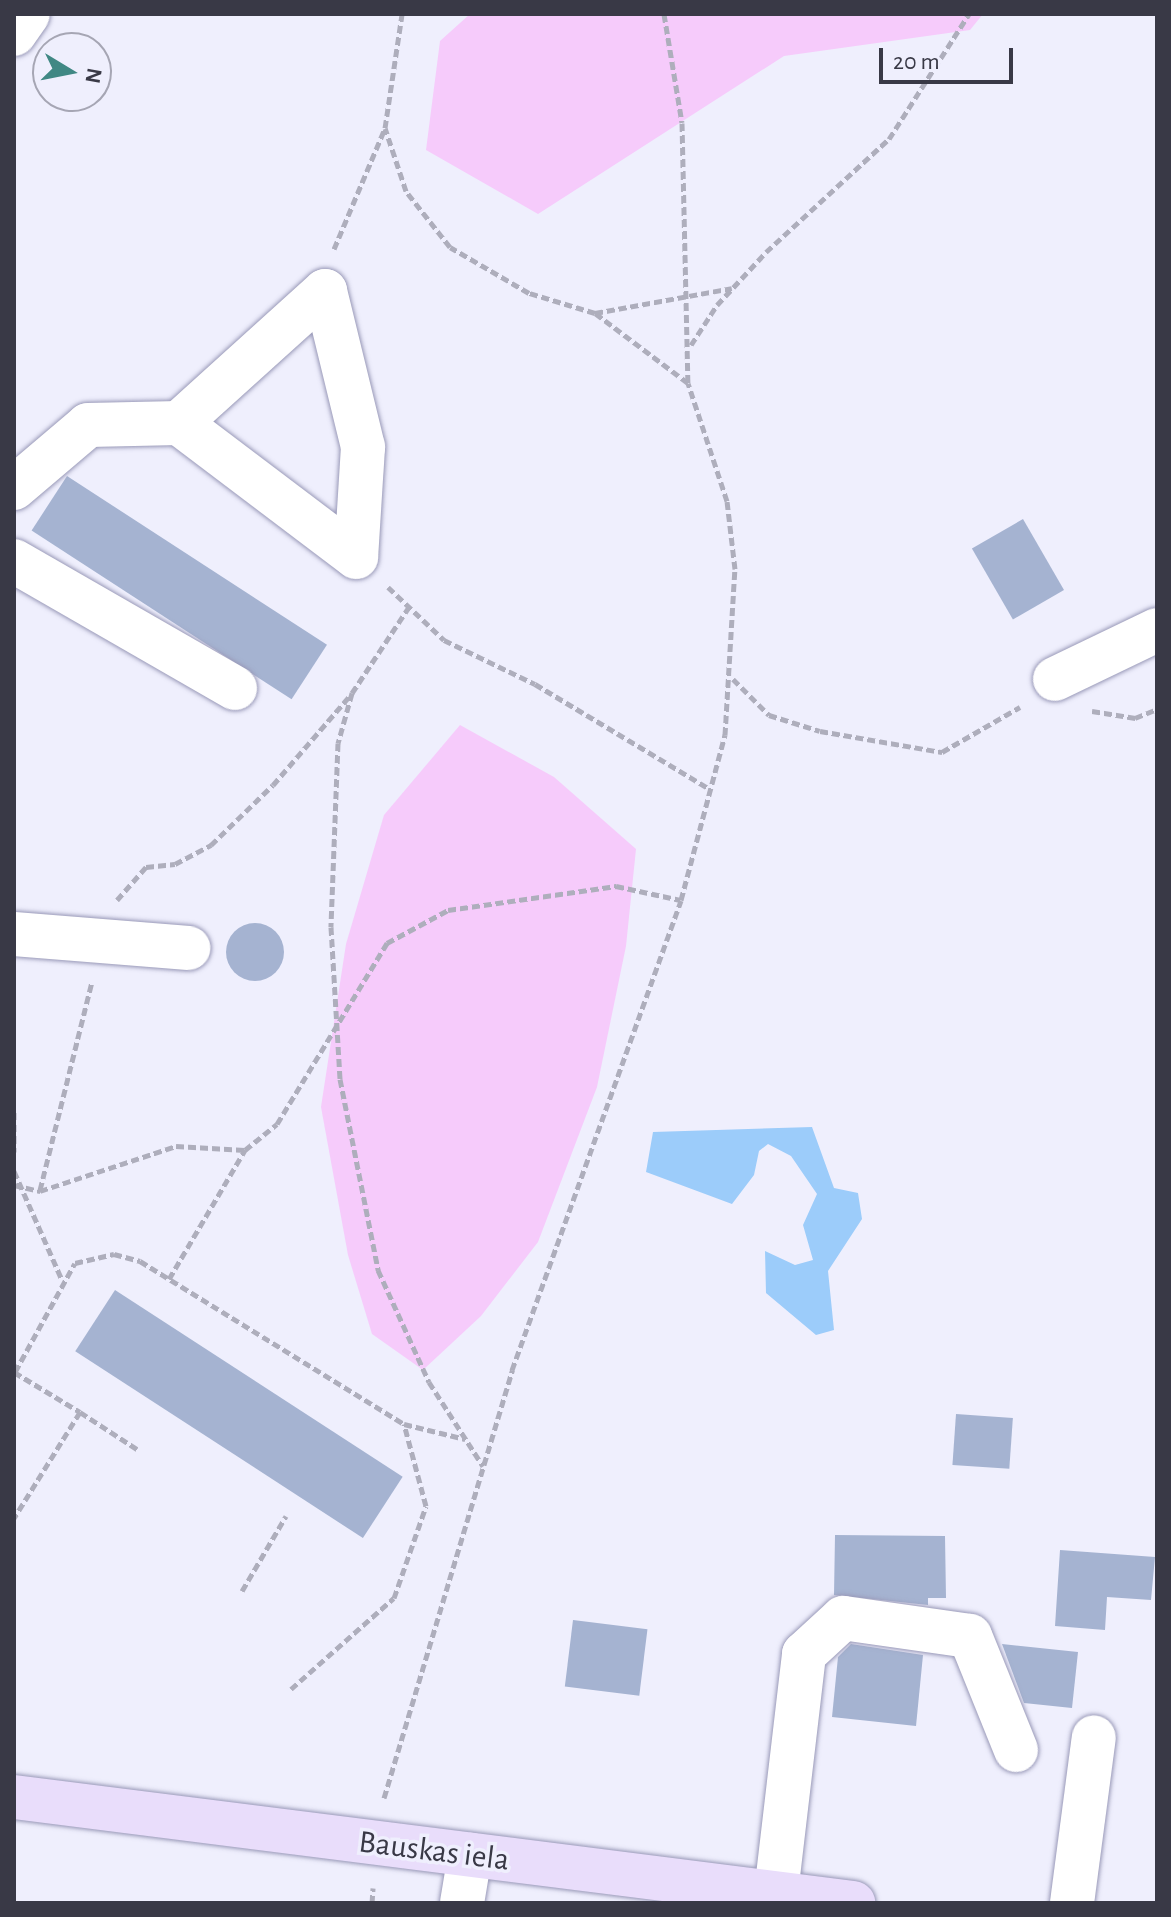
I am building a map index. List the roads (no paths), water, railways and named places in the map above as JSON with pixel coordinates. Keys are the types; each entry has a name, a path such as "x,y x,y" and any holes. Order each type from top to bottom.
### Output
{"main road":[{"name":"Bauskas iela","path":"14,1797 853,1903"}],"street":[{"path":"14,34 28,14"},
{"path":"14,488 88,425 179,423 356,557 363,447 325,291 179,423"},
{"path":"14,561 235,688"},
{"path":"1055,679 1157,630"},
{"path":"14,934 188,948"},
{"path":"776,1893 804,1654 843,1618 970,1636 1016,1750"},
{"path":"1072,1903 1094,1737"},
{"path":"462,1903 470,1855"}],"water":[{"path":"812,1127 834,1188 858,1193 862,1219 828,1271 834,1330 816,1335 766,1293 765,1251 795,1265 813,1260 803,1225 817,1194 791,1156 768,1144 759,1151 754,1175 732,1204 646,1172 653,1132"}]}
